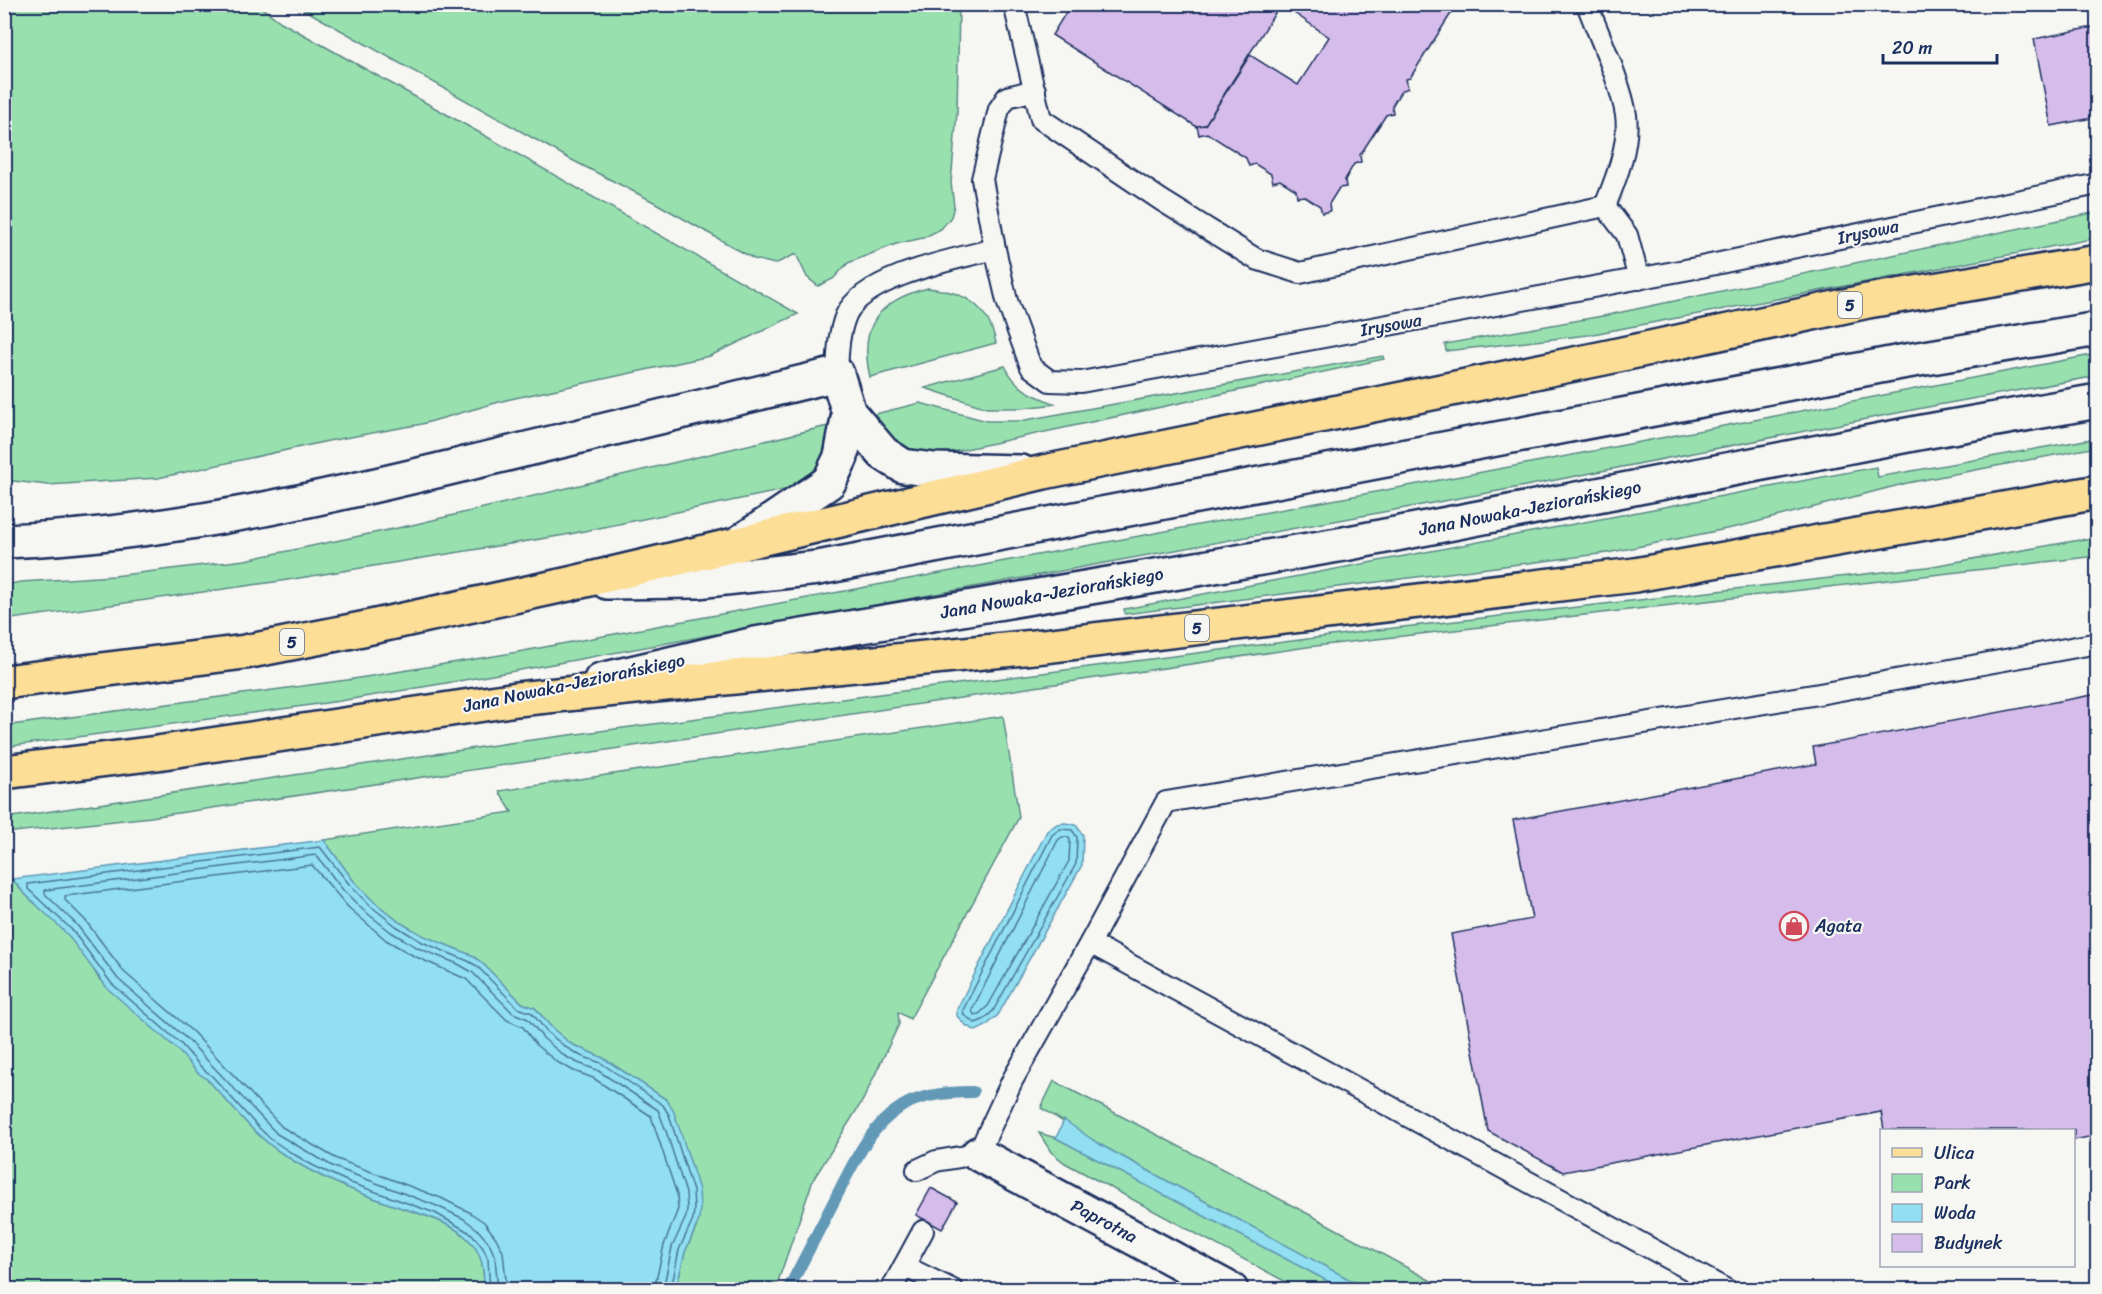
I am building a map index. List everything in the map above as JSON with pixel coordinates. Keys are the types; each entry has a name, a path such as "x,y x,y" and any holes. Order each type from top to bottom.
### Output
{"main road":[{"name":"5","path":"4,682 245,652 362,629 575,582 1044,472 1868,301 2097,262"},
{"name":"5","path":"517,699 1044,646 1635,575 2097,492"},
{"name":"Jana Nowaka-Jeziorańskiego","path":"6,772 157,753 517,699"}],"street":[{"path":"575,582 697,581 818,568 1901,362 2097,329"},
{"path":"4,541 100,534 249,514 337,496 837,374 849,413 883,453 903,466 934,470 1044,472"},
{"name":"Jana Nowaka-Jeziorańskiego","path":"517,699 764,642 1344,544 1923,432 2097,401"},
{"path":"738,543 829,482 840,457 849,413"},
{"name":"Paprotna","path":"978,1154 1231,1290"}],"lane":[{"path":"1014,4 1041,119 1161,200 1256,259 1300,273 1605,206"},
{"path":"1587,4 1626,116 1620,170 1605,206"},
{"name":"Irysowa","path":"1035,90 1007,97 999,108 982,179 1007,302 1031,367 1050,381 1081,382 1639,279 2097,184"},
{"path":"1605,206 1627,235 1639,279"},
{"path":"837,374 839,336 847,312 872,287 911,272 995,249"},
{"path":"916,1170 936,1161 978,1154 1012,1079 1090,943 1166,802 1819,694 2097,643"},
{"path":"1090,943 1727,1290"},
{"path":"891,1290 923,1231"},
{"path":"904,1266 953,1290"}],"green space":[{"path":"5,4 258,5 281,22 798,314 710,356 506,400 422,424 328,441 158,478 48,485 5,480"},
{"path":"296,5 959,5 957,113 951,183 954,206 951,217 941,229 923,238 896,244 848,263 833,279 818,286 807,277 796,254 775,264 754,259"},
{"path":"2097,212 2097,238 1588,335 1446,351 1445,344 1608,315"},
{"path":"928,288 953,293 973,303 987,319 996,343 870,377 867,343 876,318 897,300"},
{"path":"2097,354 2097,376 1520,487 476,678 340,701 5,747 4,726 347,680 518,652 1541,461"},
{"path":"1383,356 1384,359 929,457 919,456 884,436 875,414 920,403 987,421 1020,421"},
{"path":"1005,366 1015,381 1026,391 1056,404 1022,408 987,408 925,388"},
{"path":"828,426 831,443 823,471 799,487 565,535 281,581 5,620 5,585 114,576 245,560 412,525"},
{"path":"2097,438 2097,447 1907,483 1741,526 1607,553 1125,614 1124,609 1876,467 1878,477"},
{"path":"2097,537 2097,556 1307,647 151,817 5,833 5,818 509,743 1377,630 1927,567"},
{"path":"1003,716 1019,817 910,1019 898,1012 899,1024 863,1100 813,1180 775,1290 676,1289 685,1252 696,1228 699,1195 690,1161 667,1100 603,1058 571,1044 552,1028 535,1008 522,1003 471,955 424,936 399,922 372,900 353,880 324,840 512,812 499,791"},
{"path":"12,879 68,935 85,956 99,979 177,1049 264,1140 298,1164 323,1177 431,1218 460,1232 473,1244 480,1256 484,1289 5,1289 4,882"},
{"path":"1054,1081 1446,1289 1367,1289 1099,1144 1041,1108"},
{"path":"1039,1133 1056,1138 1343,1289 1299,1289 1065,1163 1051,1152"}],"water":[{"path":"1057,824 1076,825 1083,835 1082,865 998,1015 986,1026 976,1031 965,1025 957,1016 957,1009 1047,831"},
{"path":"324,840 353,880 372,900 399,922 424,936 471,955 522,1003 535,1008 552,1028 571,1044 603,1058 667,1100 674,1112 699,1190 700,1209 699,1220 685,1252 676,1289 484,1289 480,1256 473,1244 460,1232 431,1217 350,1189 323,1177 298,1164 264,1140 177,1049 108,989 67,934 12,879"},
{"path":"1064,1120 1099,1144 1367,1289 1343,1289 1056,1138"}],"building":[{"path":"1071,4 1280,5 1205,125 1197,127 1052,35"},
{"path":"1281,4 1457,4 1410,78 1406,79 1408,88 1401,91 1392,106 1393,113 1386,115 1360,155 1361,162 1354,164 1345,180 1346,187 1339,188 1329,204 1330,211 1322,213 1320,206 1304,196 1297,197 1296,190 1280,180 1273,182 1271,174 1255,164 1249,166 1246,158 1207,133 1199,135 1197,126 1205,125 1250,55 1298,85 1329,37"},
{"path":"1618,4 1631,4 1632,8 1619,10"},
{"path":"2098,26 2098,117 2051,126 2034,39"},
{"name":"Agata","path":"2098,694 2098,1135 2075,1140 2075,1129 1884,1129 1881,1112 1563,1172 1488,1131 1451,934 1532,919 1513,820 1816,764 1813,747"},
{"path":"931,1188 957,1202 942,1229 916,1215"}],"waterway":[{"path":"788,1290 853,1163 879,1126 901,1107 917,1099 945,1093 973,1092"}],"place":[{"name":"Agata","path":"1794,926"}]}
